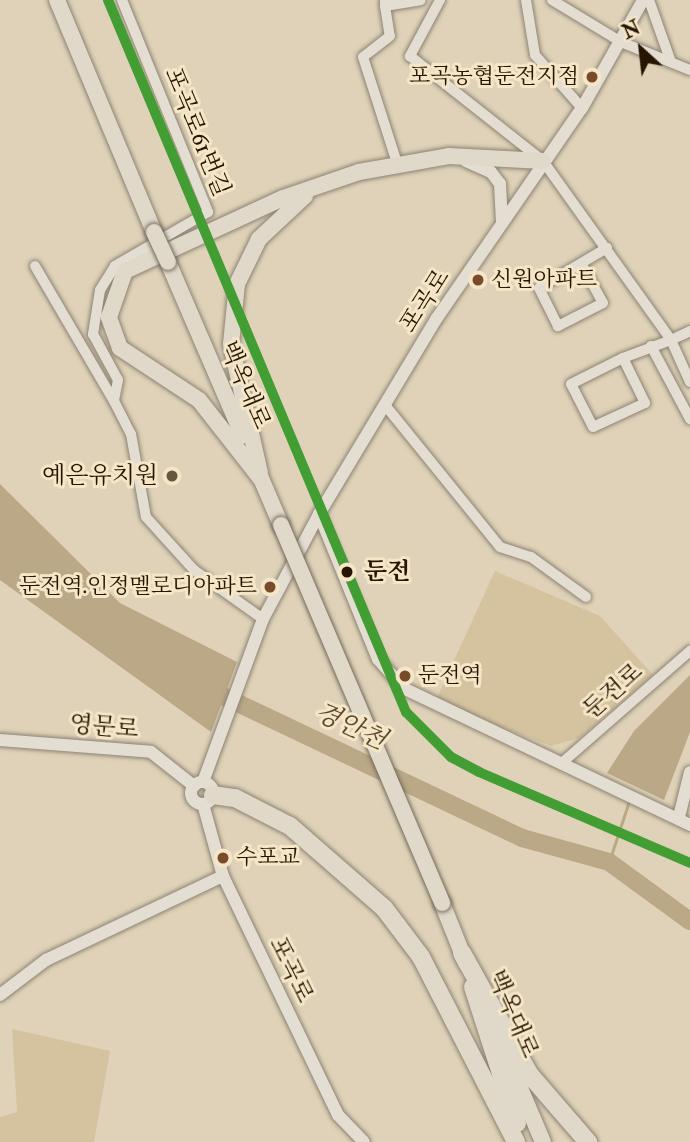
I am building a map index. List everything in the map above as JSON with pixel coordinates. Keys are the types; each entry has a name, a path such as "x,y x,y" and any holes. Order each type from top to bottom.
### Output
{"highway":[{"path":"203,792 235,798 290,826 384,908 421,957 516,1142"},
{"path":"462,953 524,1142"},
{"path":"462,953 530,1075 587,1142"}],"main road":[{"name":"백옥대로","path":"57,0 543,1142"},
{"path":"261,479 199,400 120,348 108,317 110,298 138,261 330,180 397,163 449,156 543,161"},
{"path":"261,479 231,344 237,284 273,222 330,180"}],"street":[{"name":"포곡로61번길","path":"122,0 208,212 128,256 100,290 93,334 118,380 114,401 131,434 139,495 152,527 194,570 263,619"},
{"path":"397,163 363,58 390,36 385,3 421,0"},
{"path":"440,0 410,56 543,161 671,340 685,362 690,382"},
{"path":"526,0 536,55 582,108"},
{"path":"552,0 621,42 690,70"},
{"name":"포곡로","path":"363,1142 338,1115 223,876 203,792 209,757 263,619 319,514 385,405 500,227 582,108 643,0"},
{"path":"649,0 671,62"},
{"path":"449,156 478,164 496,178 506,200 500,227"},
{"path":"582,265 603,303 558,326 539,288 582,265 607,247"},
{"path":"36,266 114,401"},
{"path":"624,358 645,403 593,427 571,384 624,358 690,331"},
{"path":"651,346 690,419"},
{"path":"385,405 500,547 531,557 586,597"},
{"path":"319,514 378,659 397,682 434,708 563,762 685,821 690,772"},
{"name":"둔전로","path":"563,762 690,651"},
{"name":"영문로","path":"0,740 151,752 203,792"},
{"path":"0,995 46,960 223,876"}],"shaded area":[{"path":"0,484 120,603 237,662 211,732 0,580"},
{"path":"495,571 600,616 653,675 579,738 551,746 435,702"},
{"path":"690,675 690,732 664,800 607,773 634,731"},
{"path":"12,1029 110,1051 94,1142 0,1142 0,1117 17,1112"}],"waterway":[{"name":"경안천","path":"204,687 522,838 609,862 690,921"},
{"path":"609,862 629,801"}],"transit line":[{"path":"108,0 406,712 451,757 479,772 690,863"}],"place":[{"name":"포곡농협둔전지점","path":"592,77"},
{"name":"신원아파트","path":"478,280"},
{"name":"예은유치원","path":"172,476"},
{"name":"둔전","path":"347,572"},
{"name":"둔전역.인정멜로디아파트","path":"270,587"},
{"name":"둔전역","path":"405,676"},
{"name":"수포교","path":"223,858"}]}
